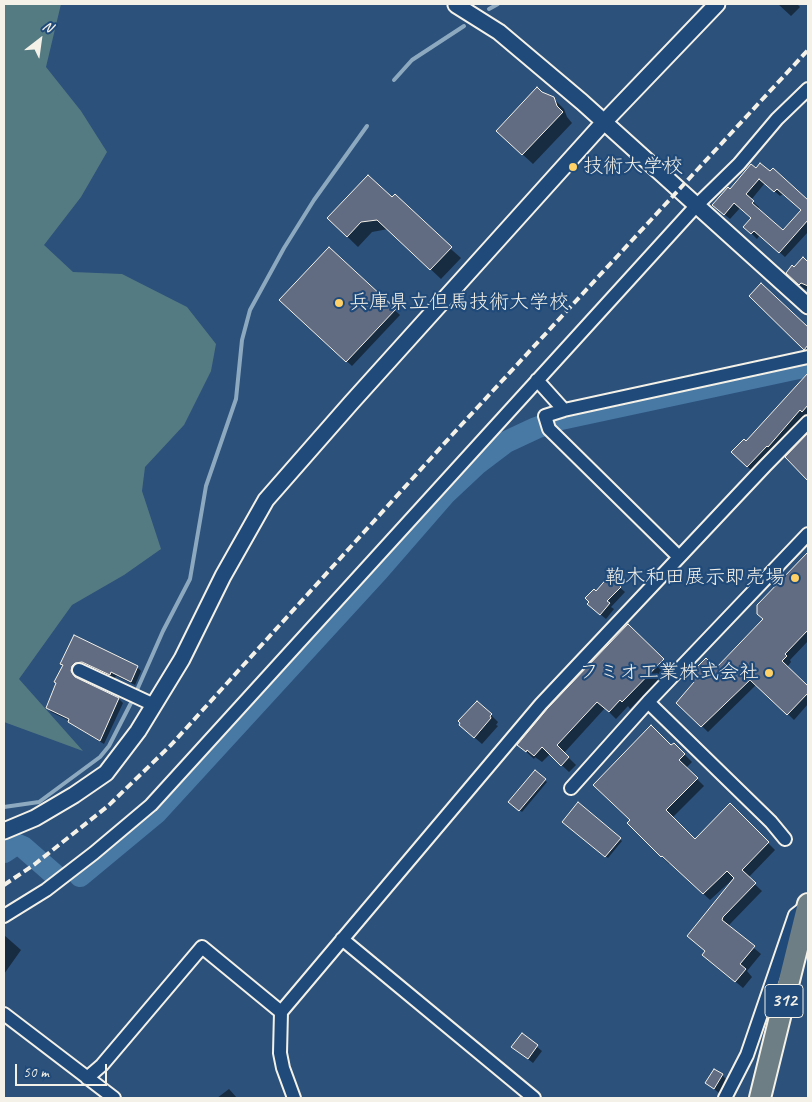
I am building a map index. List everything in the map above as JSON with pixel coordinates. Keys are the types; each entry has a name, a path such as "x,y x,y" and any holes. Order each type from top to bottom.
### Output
{"highway":[{"name":"312","path":"760,1098 808,904"}],"street":[{"path":"455,4 499,32 582,102 808,306"},
{"path":"4,831 36,818 106,773 138,730 182,659 223,576 266,500 604,122 717,4"},
{"path":"4,916 46,890 151,805 696,206 739,164 778,119 808,89"},
{"path":"679,557 548,424 545,416 564,410 808,357"},
{"path":"537,380 564,410"},
{"path":"294,1098 280,1054 281,1012 541,704 808,422"},
{"path":"571,788 648,702 808,534"},
{"path":"79,670 154,705"},
{"path":"648,702 771,822 785,839"},
{"path":"724,1098 747,1055 796,915 808,904"},
{"path":"342,939 534,1098"},
{"path":"87,1078 102,1066 202,946 281,1012"},
{"path":"4,1014 114,1098"}],"green space":[{"path":"4,4 61,4 46,67 81,111 107,152 81,197 44,245 73,272 122,274 187,307 216,344 211,371 184,425 145,467 142,491 161,549 124,575 72,605 19,679 83,751 4,722"}],"building":[{"path":"537,87 542,92 554,97 557,106 563,112 522,155 496,131"},
{"path":"760,163 770,171 773,168 808,200 808,220 779,253 754,231 751,234 743,227 751,218 734,203 724,215 712,205 728,187 730,189 751,164 756,168","holes":["759,179 774,192 777,189 801,210 783,230 752,203 754,201 746,194"]},
{"path":"368,175 392,197 395,194 452,247 430,270 377,220 361,222 347,237 327,218"},
{"path":"329,247 396,309 346,362 279,300"},
{"path":"803,257 808,262 808,286 801,283 799,285 786,273 792,265 794,267"},
{"path":"761,283 808,327 808,345 804,350 749,296"},
{"path":"808,373 808,405 802,412 800,410 768,447 747,467 731,452 744,439 746,441"},
{"path":"808,433 808,481 785,457"},
{"path":"808,552 808,630 785,654 787,656 782,661 808,686 808,693 787,715 750,680 701,727 676,703 694,682 688,676 706,658 716,668 763,619 757,614 757,605"},
{"path":"609,576 621,587 607,601 610,603 600,615 587,604 589,602 585,598 594,589 596,591"},
{"path":"628,624 664,659 622,702 620,700 609,712 597,702 557,745 569,757 561,766 542,747 534,756 517,745 547,709"},
{"path":"74,635 138,666 131,682 111,672 110,675 82,662 75,663 72,666 71,671 75,677 119,698 100,741 68,722 69,719 46,708 56,683 54,682 63,665 60,664"},
{"path":"477,701 492,714 491,718 474,738 459,725 458,721"},
{"path":"651,725 671,745 674,743 685,754 679,760 698,778 666,810 695,839 730,803 769,842 742,870 756,883 722,920 755,946 740,964 746,969 735,982 702,955 705,951 687,936 734,878 727,871 703,894 661,857 627,823 630,820 593,785"},
{"path":"535,770 546,779 519,811 508,802"},
{"path":"578,802 621,838 605,857 562,822"},
{"path":"522,1033 538,1045 528,1059 511,1047"},
{"path":"714,1069 723,1074 714,1089 705,1083"}],"waterway":[{"path":"489,9 498,4"},
{"path":"394,80 412,60 464,26"},
{"path":"4,807 39,802 100,757 109,746 133,699 163,631 190,579 206,486 236,399 242,340 250,310 284,248 314,200 367,126"},
{"path":"80,876 156,813 378,571 445,494 477,464 506,442 561,419 808,366"},
{"path":"4,852 16,844 23,847 55,875"}],"railway":[{"path":"4,885 35,864 108,806 171,745 452,435 808,50"}],"place":[{"name":"技術大学校","path":"573,167"},
{"name":"兵庫県立但馬技術大学校","path":"339,303"},
{"name":"鞄木和田展示即売場","path":"795,578"},
{"name":"フミオ工業株式会社","path":"769,673"}]}
